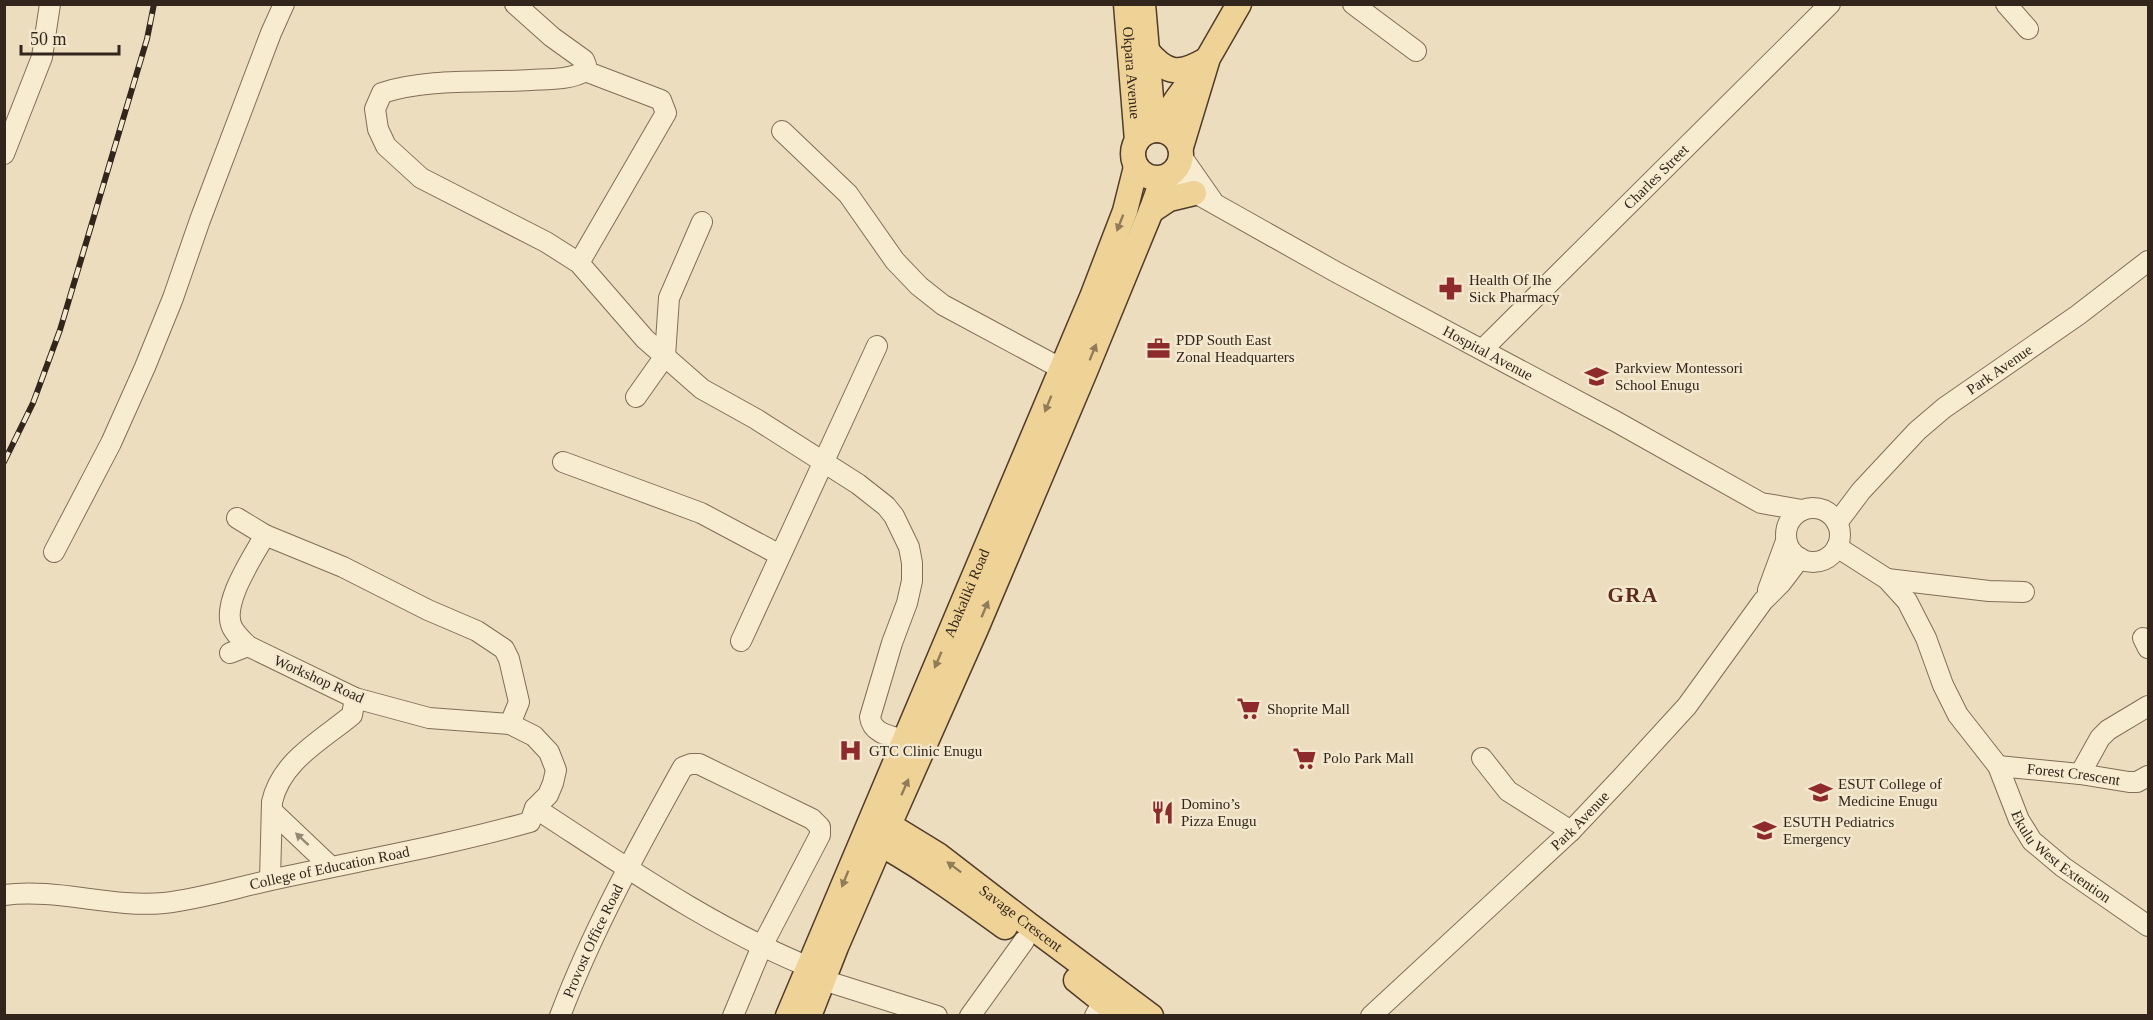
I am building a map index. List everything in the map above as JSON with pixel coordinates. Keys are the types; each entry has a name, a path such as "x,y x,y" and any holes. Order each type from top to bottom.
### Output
{"main road":[{"name":"Okpara Avenue","path":"1126,4 1151,134"},
{"name":"Okpara Avenue","path":"1143,4 1151,134"},
{"path":"1207,62 1177,169 1165,178 1150,178 1136,167 1133,151 1151,134 1207,62 1239,4"},
{"path":"1146,51 1163,67 1174,70 1191,69 1207,62"},
{"path":"1151,134 1175,137 1181,152"},
{"name":"Abakaliki Road","path":"788,1016 816,974 876,829 976,629 1045,438 1062,369 1125,211 1136,167"},
{"name":"Abakaliki Road","path":"876,829 905,740 973,576 1045,438 1165,178"},
{"path":"1151,211 1169,199 1194,193"},
{"name":"Savage Crescent","path":"876,829 931,874 1024,941 1106,1011"},
{"name":"Savage Crescent","path":"876,829 938,855 1029,926 1152,1016"},
{"name":"Abakaliki Road","path":"810,1016 816,974"}],"street":[{"path":"4,154 42,57 50,4"},
{"path":"54,552 111,443 144,368 284,4"},
{"path":"515,4 552,37 584,60 585,70 579,74 546,79 488,83 460,82 393,89 382,93 375,109 378,129 386,146 421,178 546,243 579,263 645,339 702,389 824,462 886,506 901,529 909,547 912,581 870,717 871,724 878,730 905,740"},
{"path":"1353,4 1416,51"},
{"name":"Charles Street","path":"1483,349 1830,4"},
{"path":"2006,4 2028,29"},
{"path":"579,263 666,109 661,100 585,70"},
{"path":"782,131 848,194 895,261 919,286 943,305 1062,369"},
{"path":"1181,152 1216,204"},
{"name":"Hospital Avenue","path":"1165,178 1336,272 1483,349 1761,503"},
{"path":"636,397 665,356 669,298 702,222"},
{"name":"Park Avenue","path":"1832,517 1861,491 1917,431 1944,408 2078,315 2148,261"},
{"path":"741,641 877,346"},
{"path":"563,462 701,513 780,555"},
{"path":"1761,503 1802,510 1814,508 1832,517 1840,536 1837,547 1822,560 1810,561 1800,558 1792,553 1786,537 1761,503"},
{"path":"1763,601 1790,521 1802,510"},
{"path":"237,518 265,535 343,567 428,610 477,631 504,649 511,666 519,702 510,724"},
{"name":"Workshop Road","path":"265,535 236,590 230,609 231,626 239,650 355,698 429,718 510,724 534,736 549,752 556,770 548,795 535,808"},
{"path":"1837,547 1887,579 1989,591 2024,592"},
{"path":"1763,601 1781,584 1800,558"},
{"name":"Ekulu West Extention","path":"1887,579 1907,601 1917,618 1943,685 1958,715 1998,766 2019,820 2032,842 2063,867 2148,926"},
{"name":"Park Avenue","path":"1371,1016 1571,831 1687,706 1763,601"},
{"path":"270,880 274,790 281,776 295,760 352,715 355,698"},
{"path":"2080,774 2100,738 2108,730 2148,706"},
{"path":"1482,758 1508,791 1571,831"},
{"path":"627,867 683,767 691,764 699,764 812,819 820,826 820,835 762,946 734,1016"},
{"name":"Forest Crescent","path":"1998,766 2080,774 2129,783 2137,782 2148,776"},
{"path":"535,808 697,910 816,974 937,1016"},
{"name":"College of Education Road","path":"4,895 23,892 55,893 124,903 162,903 220,893 492,832 530,822 535,808"},
{"name":"College of Education Road","path":"272,811 332,867"},
{"name":"Provost Office Road","path":"561,1016 578,970 627,867"},
{"path":"970,1016 1024,941"}],"railway":[{"path":"4,462 33,403 60,330 147,39 154,4"}],"place":[{"name":"Health Of Ihe Sick Pharmacy","path":"1451,289"},
{"name":"PDP South East Zonal Headquarters","path":"1158,349"},
{"name":"Parkview Montessori School Enugu","path":"1597,377"},
{"name":"Shoprite Mall","path":"1249,709"},
{"name":"GTC Clinic Enugu","path":"851,751"},
{"name":"Polo Park Mall","path":"1305,758"},
{"name":"ESUT College of Medicine Enugu","path":"1820,793"},
{"name":"Domino’s Pizza Enugu","path":"1163,813"},
{"name":"ESUTH Pediatrics Emergency","path":"1765,831"}],"district":[{"name":"GRA","path":"1633,595"}]}
